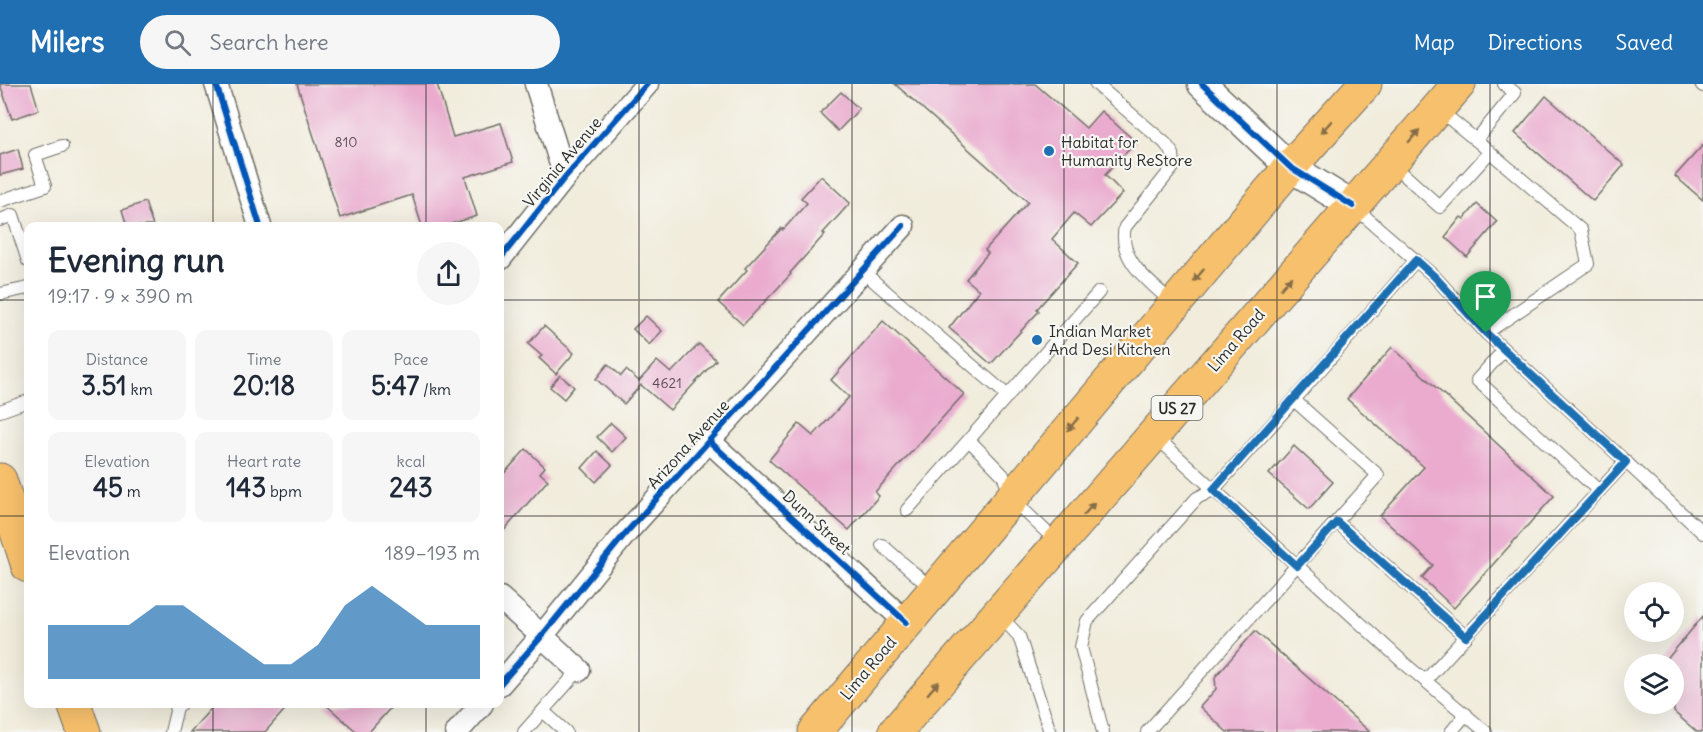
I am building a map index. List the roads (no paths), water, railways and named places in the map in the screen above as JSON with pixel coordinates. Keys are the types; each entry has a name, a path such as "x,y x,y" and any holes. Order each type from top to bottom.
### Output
{"highway":[{"name":"Lima Road","path":"815,732 1290,167 1365,84"},
{"name":"Lima Road","path":"895,732 1459,84"},
{"path":"2,496 24,549"}],"street":[{"path":"216,84 258,222"},
{"path":"536,84 565,177"},
{"name":"Virginia Avenue","path":"504,254 565,177 647,84"},
{"path":"1202,84 1290,167 1353,206"},
{"name":"Arizona Avenue","path":"504,679 624,535 903,226"},
{"name":"Dunn Street","path":"709,441 906,622"},
{"path":"504,602 579,670"},
{"path":"457,732 478,708"}],"lane":[{"path":"1096,84 1165,143 1173,154 1174,166 1125,227 1123,238 1127,251 1140,273 1174,304"},
{"path":"1476,140 1515,93 1504,84"},
{"path":"1438,109 1581,230 1588,264 1486,333"},
{"path":"0,201 45,186 35,155 62,146"},
{"path":"1391,163 1440,207 1490,152"},
{"path":"1353,206 1435,277 1486,333 1703,533"},
{"path":"0,220 13,215 24,249"},
{"path":"1102,732 1081,647 1087,621 1197,498 1213,490 1416,260"},
{"path":"862,271 1008,396"},
{"path":"0,294 24,289"},
{"path":"907,510 1099,292"},
{"path":"1504,350 1477,380 1599,491"},
{"path":"1148,732 1378,475 1294,400"},
{"path":"0,411 24,402"},
{"path":"1154,435 1404,663 1486,732"},
{"path":"969,440 1003,475 1011,498 1059,544"},
{"path":"1426,680 1626,462"},
{"path":"1337,522 1466,637"},
{"path":"882,545 933,590"},
{"path":"998,614 1019,636 1050,732"},
{"path":"524,732 579,670"},
{"path":"171,732 176,708"},
{"path":"543,711 566,732"},
{"path":"1452,732 1466,714"}],"place":[{"name":"Habitat for Humanity ReStore","path":"1049,151"},
{"name":"Indian Market And Desi Kitchen","path":"1037,340"}]}
